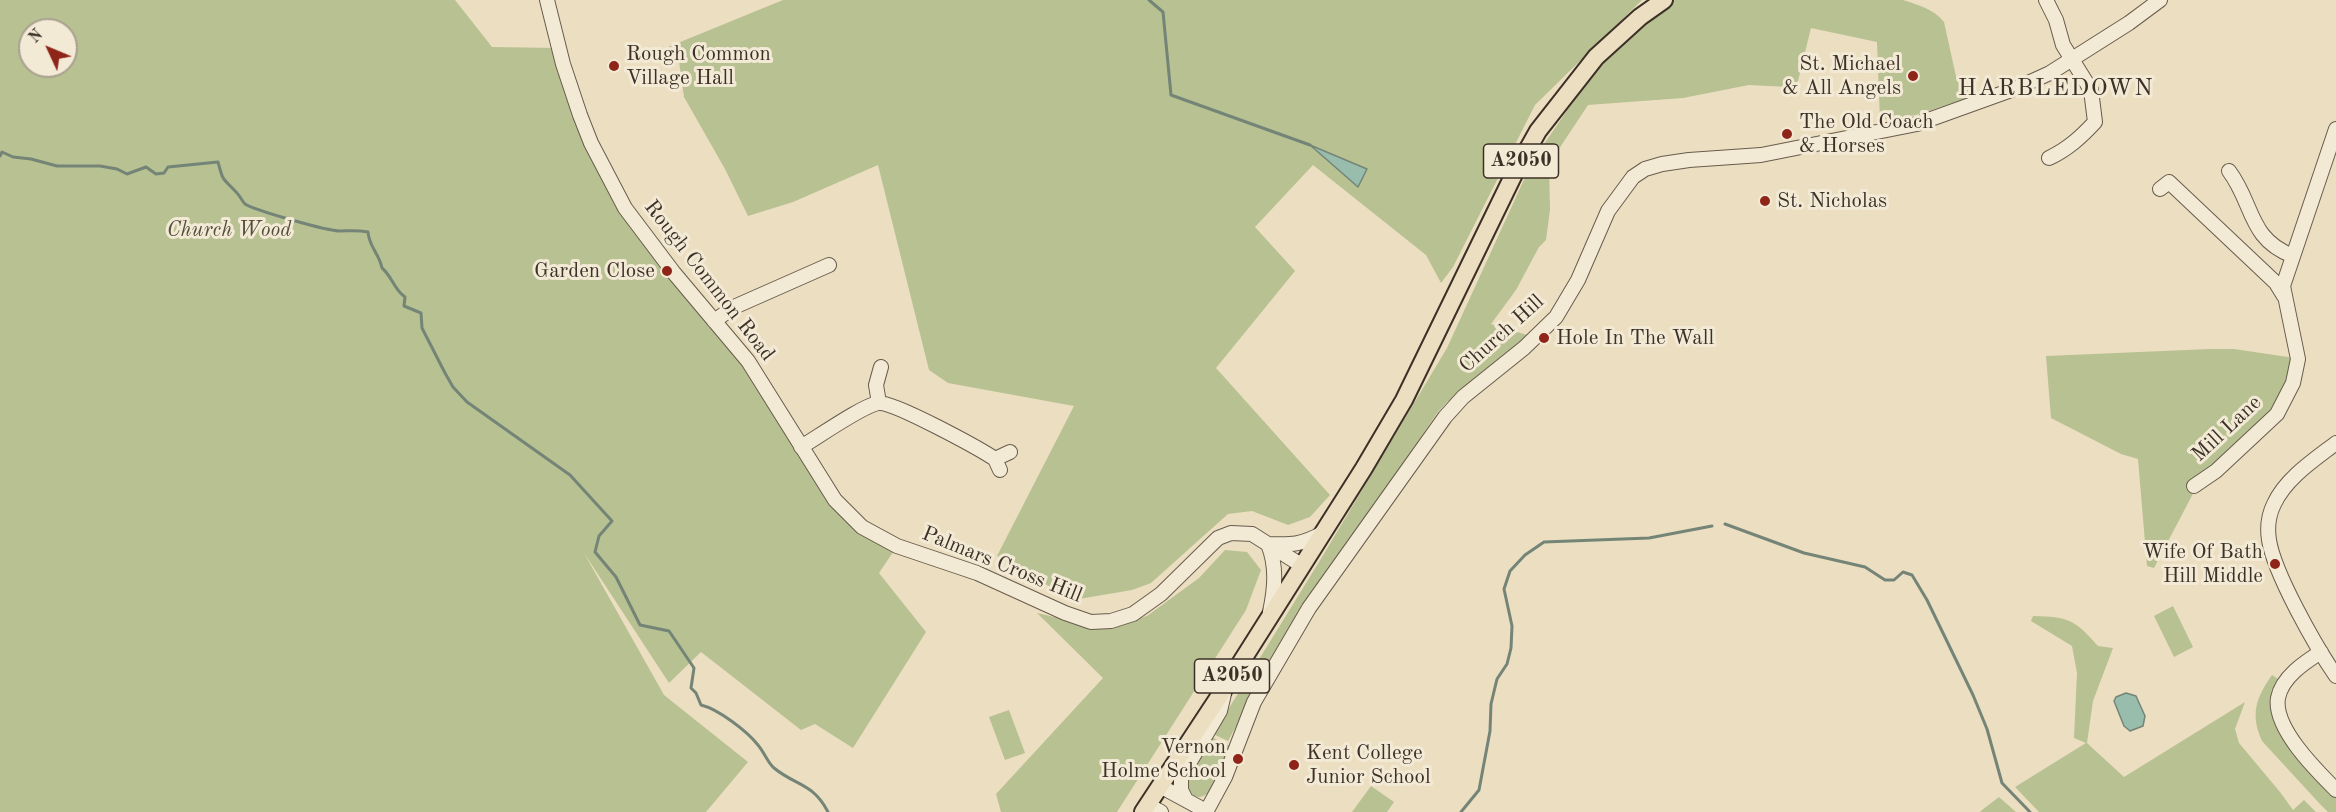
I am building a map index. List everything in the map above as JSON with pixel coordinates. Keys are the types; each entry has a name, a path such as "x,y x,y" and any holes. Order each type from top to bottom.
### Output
{"main road":[{"name":"A2050","path":"1151,810 1160,786 1323,533 1404,400 1515,172 1538,131 1596,57 1640,17 1664,0"}],"street":[{"name":"Rough Common Road","path":"547,0 563,63 580,115 591,143 612,183 644,235 748,362 801,447"},
{"path":"2046,0 2056,20 2062,45 2091,90 2095,122 2065,150 2049,158"},
{"name":"Church Hill","path":"1206,812 1225,777 1254,702 1309,608 1445,417 1463,397 1524,348 1561,311 1578,280 1608,211 1634,177 1645,169 1662,164 1761,155 1917,124 2017,88 2072,61 2160,0"},
{"name":"Mill Lane","path":"2284,296 2283,286 2336,129"},
{"path":"2229,171 2239,184 2264,239 2293,256"},
{"name":"Mill Lane","path":"2160,189 2169,183 2276,283 2288,303 2298,359 2289,392 2277,414 2216,471 2193,486"},
{"path":"714,321 734,307 829,265"},
{"path":"879,403 876,384 881,367"},
{"path":"801,447 861,411 879,403 897,407 997,465 1010,452"},
{"path":"2336,443 2287,484 2273,505 2268,522 2269,540 2275,562 2321,652 2336,676"},
{"name":"Palmars Cross Hill","path":"801,447 835,500 856,523 879,538 977,573 1065,613 1091,622 1111,621 1133,614 1161,594 1224,535 1239,532 1252,534 1301,565"},
{"path":"1269,617 1274,580 1273,556 1268,544 1294,545 1309,541 1323,533"},
{"path":"2321,652 2293,673 2281,690 2277,704 2286,729 2306,760 2336,790"},
{"path":"1185,798 1181,790 1181,777 1220,711 1226,686"},
{"path":"1160,786 1185,798 1206,812"}],"green space":[{"name":"Church Wood","path":"0,0 455,0 492,47 559,48 612,183 748,361 835,500 897,546 879,573 926,632 853,748 815,724 801,730 701,652 669,683 584,553 664,695 748,762 706,812 0,812"},
{"path":"783,0 1642,0 1535,105 1453,267 1441,283 1426,255 1313,165 1255,227 1295,271 1216,368 1330,495 1310,517 1288,525 1252,511 1228,514 1151,583 1132,590 1073,600 997,556 1074,406 948,383 929,370 878,165 793,202 748,216 725,169 684,97 679,61 655,61 651,54"},
{"path":"1675,0 1903,0 1931,11 1944,22 1957,81 1979,94 1916,115 1880,120 1877,42 1811,28 1798,81 1789,87 1749,85 1683,98 1588,105 1549,164 1550,210 1546,240 1539,247 1516,290 1491,324 1527,335 1514,352 1453,401 1448,401 1437,413 1347,547 1325,572 1283,640 1228,741 1213,734 1447,348 1533,160 1595,70 1630,34"},
{"path":"2234,349 2295,358 2291,382 2274,413 2197,486 2154,568 2147,566 2138,459 2121,454 2051,418 2046,356"},
{"path":"1225,550 1247,552 1261,570 1246,610 1117,812 1001,812 996,794 1103,678 1037,613 1106,629 1147,616 1199,578"},
{"path":"2173,606 2193,647 2174,657 2154,616"},
{"path":"2033,616 2055,617 2070,621 2083,630 2098,646 2113,648 2093,701 2087,743 2124,777 2245,702 2235,729 2239,743 2293,810 2304,800 2316,812 2039,812 2015,787 2086,743 2074,738 2077,673 2072,646 2031,621"},
{"path":"2283,673 2285,676 2272,710 2336,794 2336,812 2328,812 2319,803 2262,741 2258,731 2256,706 2262,691 2272,675 2278,679"},
{"path":"1009,710 1025,753 1005,760 989,717"},
{"path":"1210,736 1229,746 1215,784 1210,791 1199,797 1189,791 1184,780"},
{"path":"1371,786 1394,802 1387,812 1352,812"},
{"path":"1999,797 2016,812 1980,812 1982,810"}],"shaded area":[{"path":"1310,145 1367,169 1358,187"},
{"path":"2126,693 2136,696 2145,716 2143,726 2130,731 2124,726 2114,701 2116,697"}],"waterway":[{"path":"1149,0 1163,12 1171,95 1310,145"},
{"path":"0,156 2,152 13,157 57,166 100,166 117,169 127,174 146,167 156,174 164,173 168,167 218,162 225,180 245,204 251,207 321,228 368,232 382,268 405,297 404,306 421,313 422,328 453,387 467,402 570,475 612,521 599,536 595,552 616,577 640,625 669,631 694,668 691,688 701,705 716,711 740,727 758,745 774,768 810,790 828,812"},
{"path":"1725,524 1804,553 1865,567 1885,580 1894,580 1903,572 1912,575 1927,600 1973,695 1987,729 2002,783 2030,812"},
{"path":"1461,812 1479,790 1490,731 1491,704 1497,679 1507,664 1511,648 1512,626 1504,589 1510,571 1525,555 1544,542 1649,538 1712,526"}],"place":[{"name":"Rough Common Village Hall","path":"614,66"},
{"name":"St. Michael & All Angels","path":"1913,76"},
{"name":"The Old Coach & Horses","path":"1787,134"},
{"name":"St. Nicholas","path":"1765,201"},
{"name":"Garden Close","path":"667,271"},
{"name":"Hole In The Wall","path":"1544,338"},
{"name":"Wife Of Bath Hill Middle","path":"2275,564"},
{"name":"Vernon Holme School","path":"1238,759"},
{"name":"Kent College Junior School","path":"1294,765"}],"district":[{"name":"HARBLEDOWN","path":"2056,89"}]}
